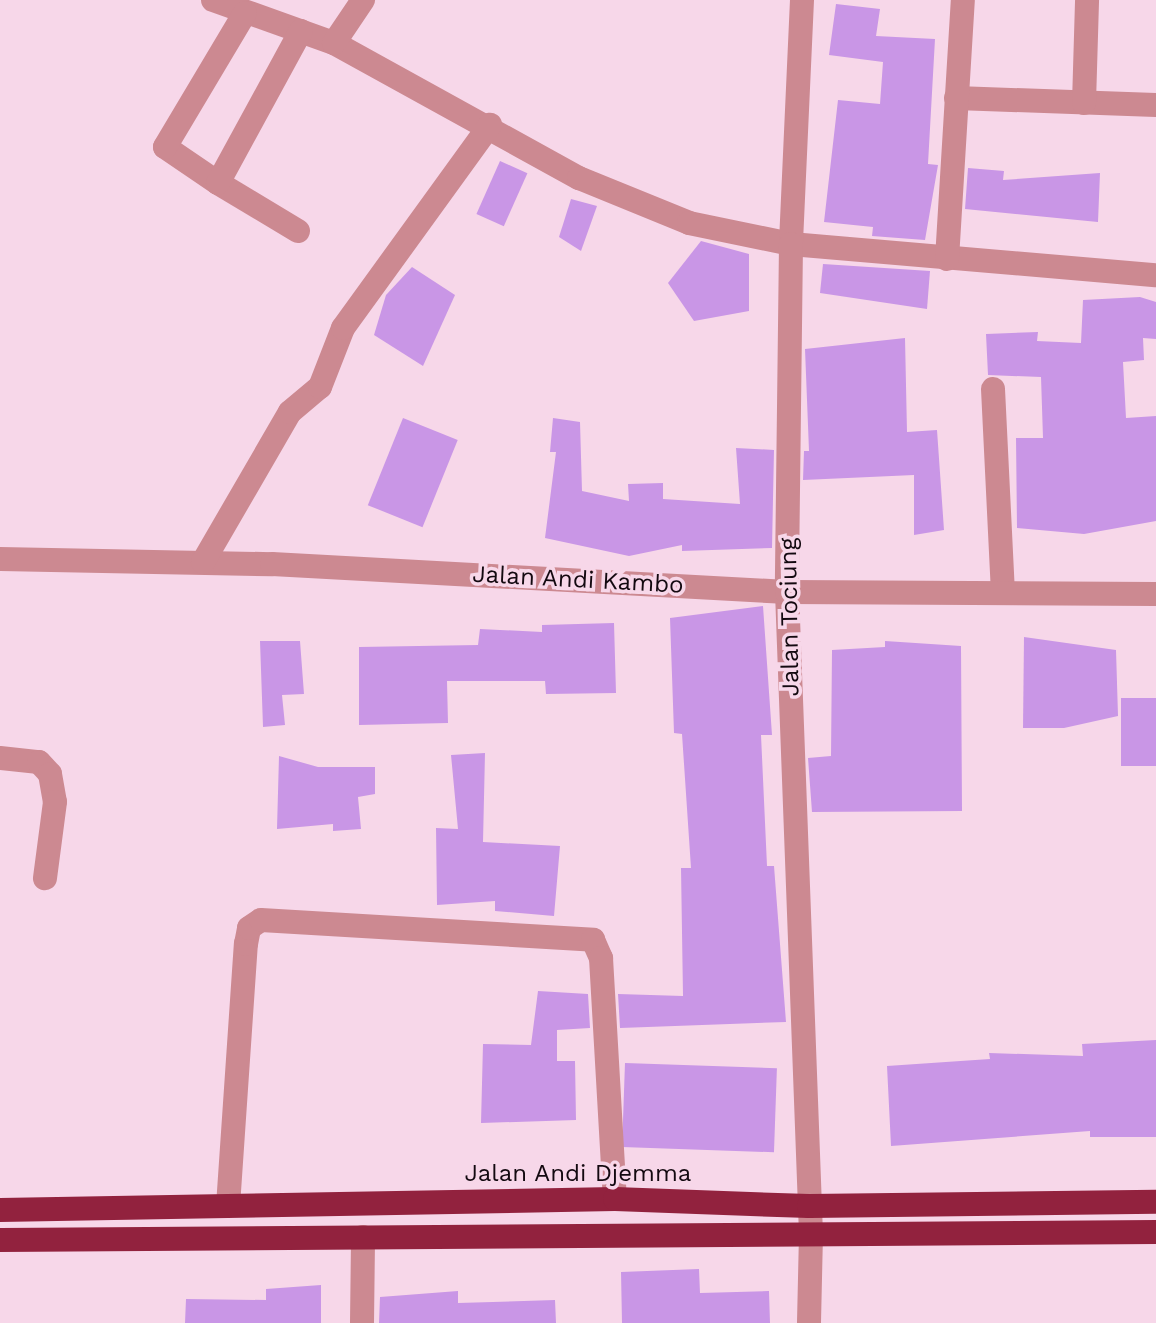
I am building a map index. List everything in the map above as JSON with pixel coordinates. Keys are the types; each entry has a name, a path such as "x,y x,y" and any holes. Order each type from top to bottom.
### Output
{"highway":[{"name":"Jalan Andi Djemma","path":"0,1210 615,1199 809,1206 1156,1202"},
{"path":"0,1240 1156,1232"}],"street":[{"path":"213,0 334,43 641,207 791,244 1156,275"},
{"path":"334,43 363,0"},
{"name":"Jalan Tociung","path":"802,0 791,244 787,592 811,1234 809,1323"},
{"path":"947,259 963,0"},
{"path":"1084,103 1087,0"},
{"path":"245,13 165,147 298,231"},
{"path":"218,183 301,31"},
{"path":"956,98 1156,105"},
{"path":"203,562 290,412 320,387 343,328 490,125"},
{"path":"993,389 1003,592"},
{"name":"Jalan Andi Kambo","path":"0,559 203,562 787,592 1156,594"},
{"path":"0,758 39,762 50,774 55,802 45,878"},
{"path":"228,1206 246,944 249,928 261,920 593,940 601,958 615,1199"},
{"path":"362,1323 363,1237"}],"building":[{"path":"836,4 880,9 876,36 935,39 928,164 938,165 925,240 872,236 873,227 824,222 838,100 880,104 883,62 829,55"},
{"path":"500,161 527,173 504,226 476,214"},
{"path":"968,168 1004,171 1003,180 1100,173 1098,222 965,209"},
{"path":"571,199 597,206 581,251 559,237"},
{"path":"701,241 749,254 749,311 694,321 668,283"},
{"path":"823,264 930,271 927,309 820,293"},
{"path":"412,267 455,295 423,366 374,335 386,295"},
{"path":"1140,297 1156,302 1156,339 1143,338 1144,360 1123,362 1126,418 1156,416 1156,521 1084,534 1017,528 1016,438 1043,438 1041,377 988,375 986,334 1038,332 1037,341 1081,343 1083,300"},
{"path":"905,338 907,432 937,430 944,530 914,535 914,475 803,480 804,451 809,451 805,349"},
{"path":"403,418 458,440 422,527 368,505"},
{"path":"553,418 580,422 582,491 629,501 628,484 663,483 663,499 740,504 736,448 774,450 772,548 682,551 682,545 629,556 545,538 556,452 550,452"},
{"path":"763,606 772,735 761,735 767,866 774,866 786,1022 620,1028 618,994 683,996 681,868 691,868 682,734 674,733 670,618"},
{"path":"614,623 616,693 546,694 545,681 447,681 448,723 359,725 359,647 478,645 480,629 542,632 542,625"},
{"path":"1024,637 1116,650 1118,716 1064,728 1023,728"},
{"path":"260,641 300,641 304,694 282,695 285,725 263,727"},
{"path":"885,641 961,646 962,811 812,812 808,758 831,756 832,650 885,647"},
{"path":"1121,698 1156,698 1156,766 1121,766"},
{"path":"485,753 483,842 560,846 554,916 495,911 495,901 437,905 436,828 458,829 451,755"},
{"path":"279,756 318,767 375,767 375,794 358,797 361,829 333,831 333,824 277,829"},
{"path":"538,991 588,994 590,1028 557,1030 557,1061 575,1061 576,1120 481,1123 483,1044 531,1045"},
{"path":"1156,1040 1156,1137 1090,1137 1090,1131 891,1146 887,1066 990,1059 989,1053 1083,1056 1082,1044"},
{"path":"625,1063 777,1068 774,1152 622,1147"},
{"path":"699,1269 700,1293 769,1291 770,1323 622,1323 621,1272"},
{"path":"321,1285 321,1323 185,1323 186,1299 266,1300 266,1289"},
{"path":"458,1291 458,1303 555,1300 556,1323 379,1323 380,1297"}]}
